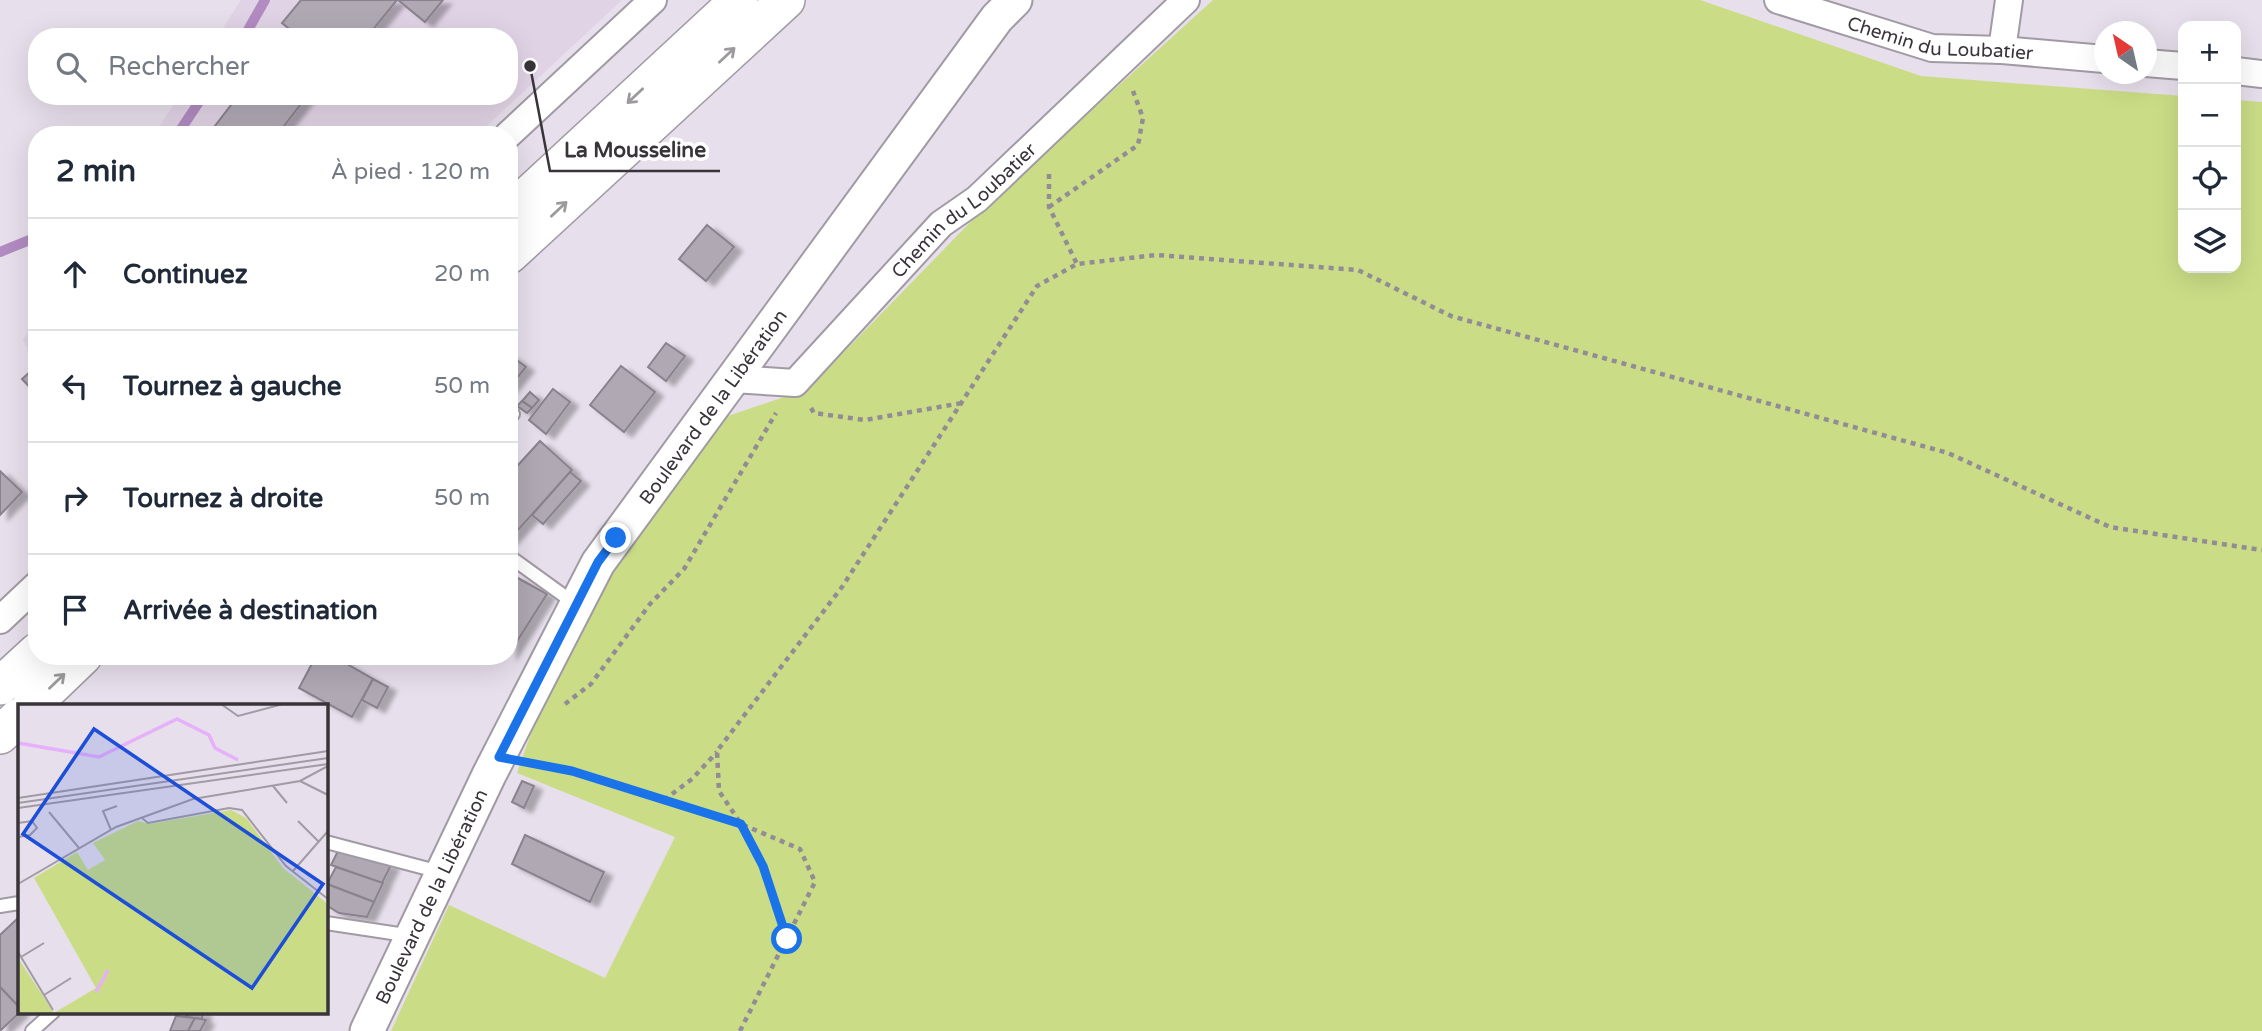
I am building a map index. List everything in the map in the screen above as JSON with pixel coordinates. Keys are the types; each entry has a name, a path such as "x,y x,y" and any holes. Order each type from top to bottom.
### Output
{"main road":[{"path":"518,205 739,0"},
{"path":"518,248 786,0"},
{"path":"0,686 28,660"},
{"path":"33,704 74,665"},
{"path":"0,735 18,718"}],"street":[{"path":"518,126 653,0"},
{"name":"Boulevard de la Libération","path":"367,1031 499,757 598,562 997,18 1015,0"},
{"name":"Chemin du Loubatier","path":"795,383 942,224 977,199 1186,0"},
{"name":"Chemin du Loubatier","path":"1779,0 1932,48 2002,50 2094,58"},
{"path":"2002,50 2009,0"},
{"path":"2157,64 2178,66"},
{"path":"2241,72 2262,74"},
{"path":"733,379 795,383"},
{"path":"0,620 28,594"}],"lane":[{"path":"518,562 577,605"},
{"path":"327,842 443,873"},
{"path":"0,906 18,903"},
{"path":"327,923 412,936"},
{"path":"32,1031 51,1014"}],"path":[{"path":"1049,207 1138,145 1143,118 1122,61"},
{"path":"1048,131 1049,207 1077,264"},
{"path":"663,800 692,779 717,751 842,587 1037,286 1077,264 1156,255 1358,270 1451,316 1948,453 2110,527 2262,550"},
{"path":"560,709 591,684 650,604 684,569 795,383 814,413 865,420 962,402"},
{"path":"717,751 719,792 741,824 763,866 787,939"},
{"path":"499,757 572,771 741,824 800,849 815,882 740,1031"}],"shaded area":[{"path":"241,0 622,0 518,97 518,28 223,28"},
{"path":"173,105 509,105 487,126 160,126"},
{"path":"28,332 28,349 23,340"}],"green space":[{"path":"1213,0 1700,0 1921,76 2178,96 2178,273 2241,273 2241,100 2262,102 2262,1031 391,1031 449,905 605,978 675,837 517,773 535,722 611,574 722,418 808,389 985,207"}],"building":[{"path":"301,0 397,0 374,28 288,28 282,23"},
{"path":"398,0 443,0 425,22"},
{"path":"231,105 300,105 284,126 215,126"},
{"path":"707,225 734,247 706,281 679,259"},
{"path":"666,343 685,356 666,381 648,367"},
{"path":"518,361 526,367 518,377"},
{"path":"621,366 655,392 624,432 590,405"},
{"path":"28,374 28,385 22,379"},
{"path":"553,389 570,402 546,434 529,420"},
{"path":"530,392 539,400 532,408 522,401"},
{"path":"522,401 532,408 527,413 518,405"},
{"path":"540,441 572,470 518,530 518,465"},
{"path":"0,471 22,492 0,515"},
{"path":"570,472 581,481 543,524 532,515"},
{"path":"518,578 547,594 518,640"},
{"path":"311,665 349,665 373,679 352,717 299,688"},
{"path":"373,679 388,687 377,708 362,700"},
{"path":"522,781 534,786 524,808 512,802"},
{"path":"525,835 604,872 590,902 512,864"},
{"path":"338,851 391,865 382,883 331,865"},
{"path":"336,867 383,883 374,902 327,884"},
{"path":"327,884 374,902 367,917 339,913 327,906"},
{"path":"18,918 18,1006 0,987 0,935"},
{"path":"0,987 18,1006 18,1014 0,1031"},
{"path":"187,1014 203,1014 202,1019 186,1017"},
{"path":"176,1016 195,1018 188,1031 170,1031"},
{"path":"195,1018 206,1020 200,1031 188,1031"}],"waterway":[{"path":"249,28 265,0"},
{"path":"183,126 197,105"},
{"path":"0,252 28,241"}],"place":[{"name":"La Mousseline","path":"530,66"}],"route":[{"path":"616,538 598,562 499,757 572,771 741,824 763,866 787,939"}]}
